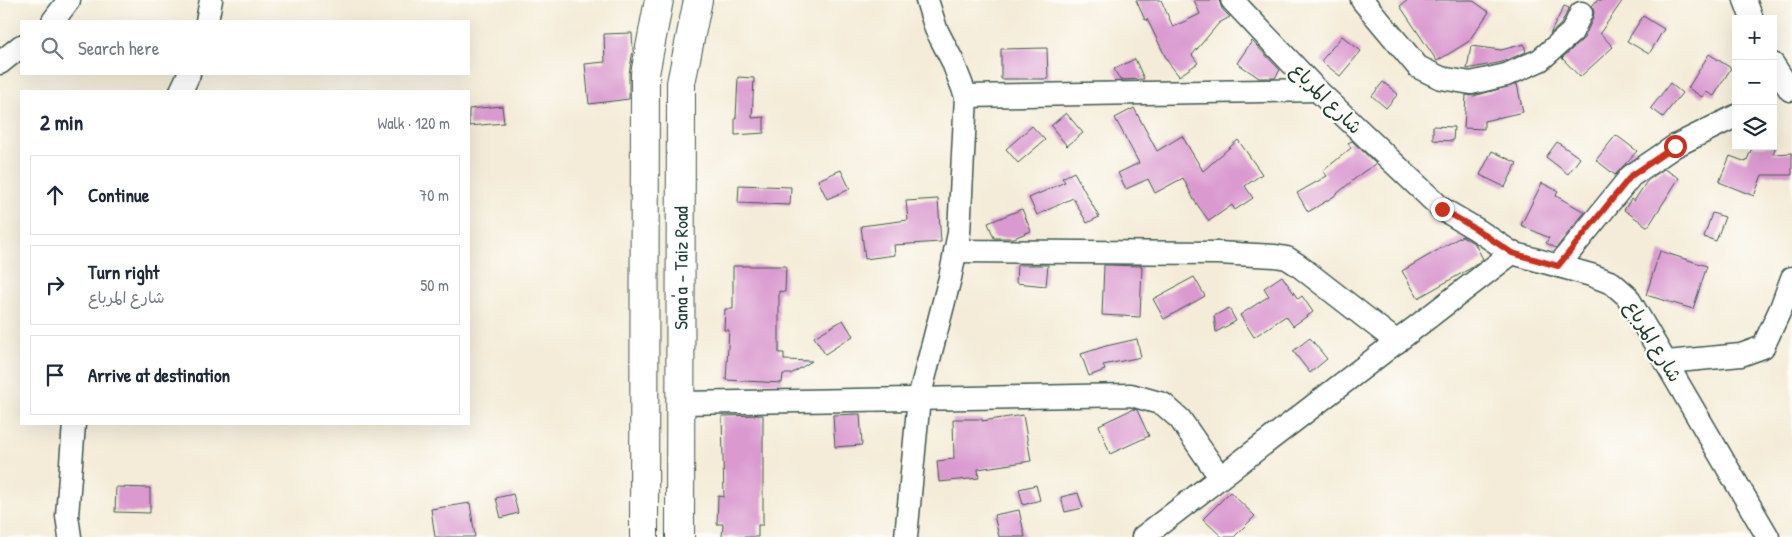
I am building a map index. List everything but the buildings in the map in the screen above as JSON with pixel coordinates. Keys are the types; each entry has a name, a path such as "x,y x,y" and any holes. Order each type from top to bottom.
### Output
{"highway":[{"name":"Sana'a - Taiz Road","path":"644,537 645,74 659,0"},
{"name":"Sana'a - Taiz Road","path":"680,537 681,84 698,0"}],"street":[{"path":"54,20 69,0"},
{"path":"207,20 211,0"},
{"path":"906,537 919,398 959,233 966,96 952,60 936,29 926,0"},
{"name":"شارع المرباع","path":"1232,0 1317,90 1442,209 1512,253 1612,283 1627,296 1768,537"},
{"path":"1362,0 1418,67 1441,78 1471,83 1506,75 1540,60 1572,32 1581,13"},
{"path":"1745,0 1751,15"},
{"path":"0,63 20,47"},
{"path":"1777,73 1785,92"},
{"path":"181,90 188,75"},
{"path":"966,96 1317,90"},
{"path":"1558,266 1631,176 1675,146 1732,118"},
{"path":"955,251 1217,252 1287,258 1397,342"},
{"path":"1143,537 1512,253"},
{"path":"1667,362 1741,355 1763,347 1792,278"},
{"path":"680,403 1131,395 1163,404 1180,419 1220,477"},
{"path":"70,537 67,516 74,425"}],"route":[{"path":"1442,209 1512,253 1558,266 1631,176 1675,146"}]}
